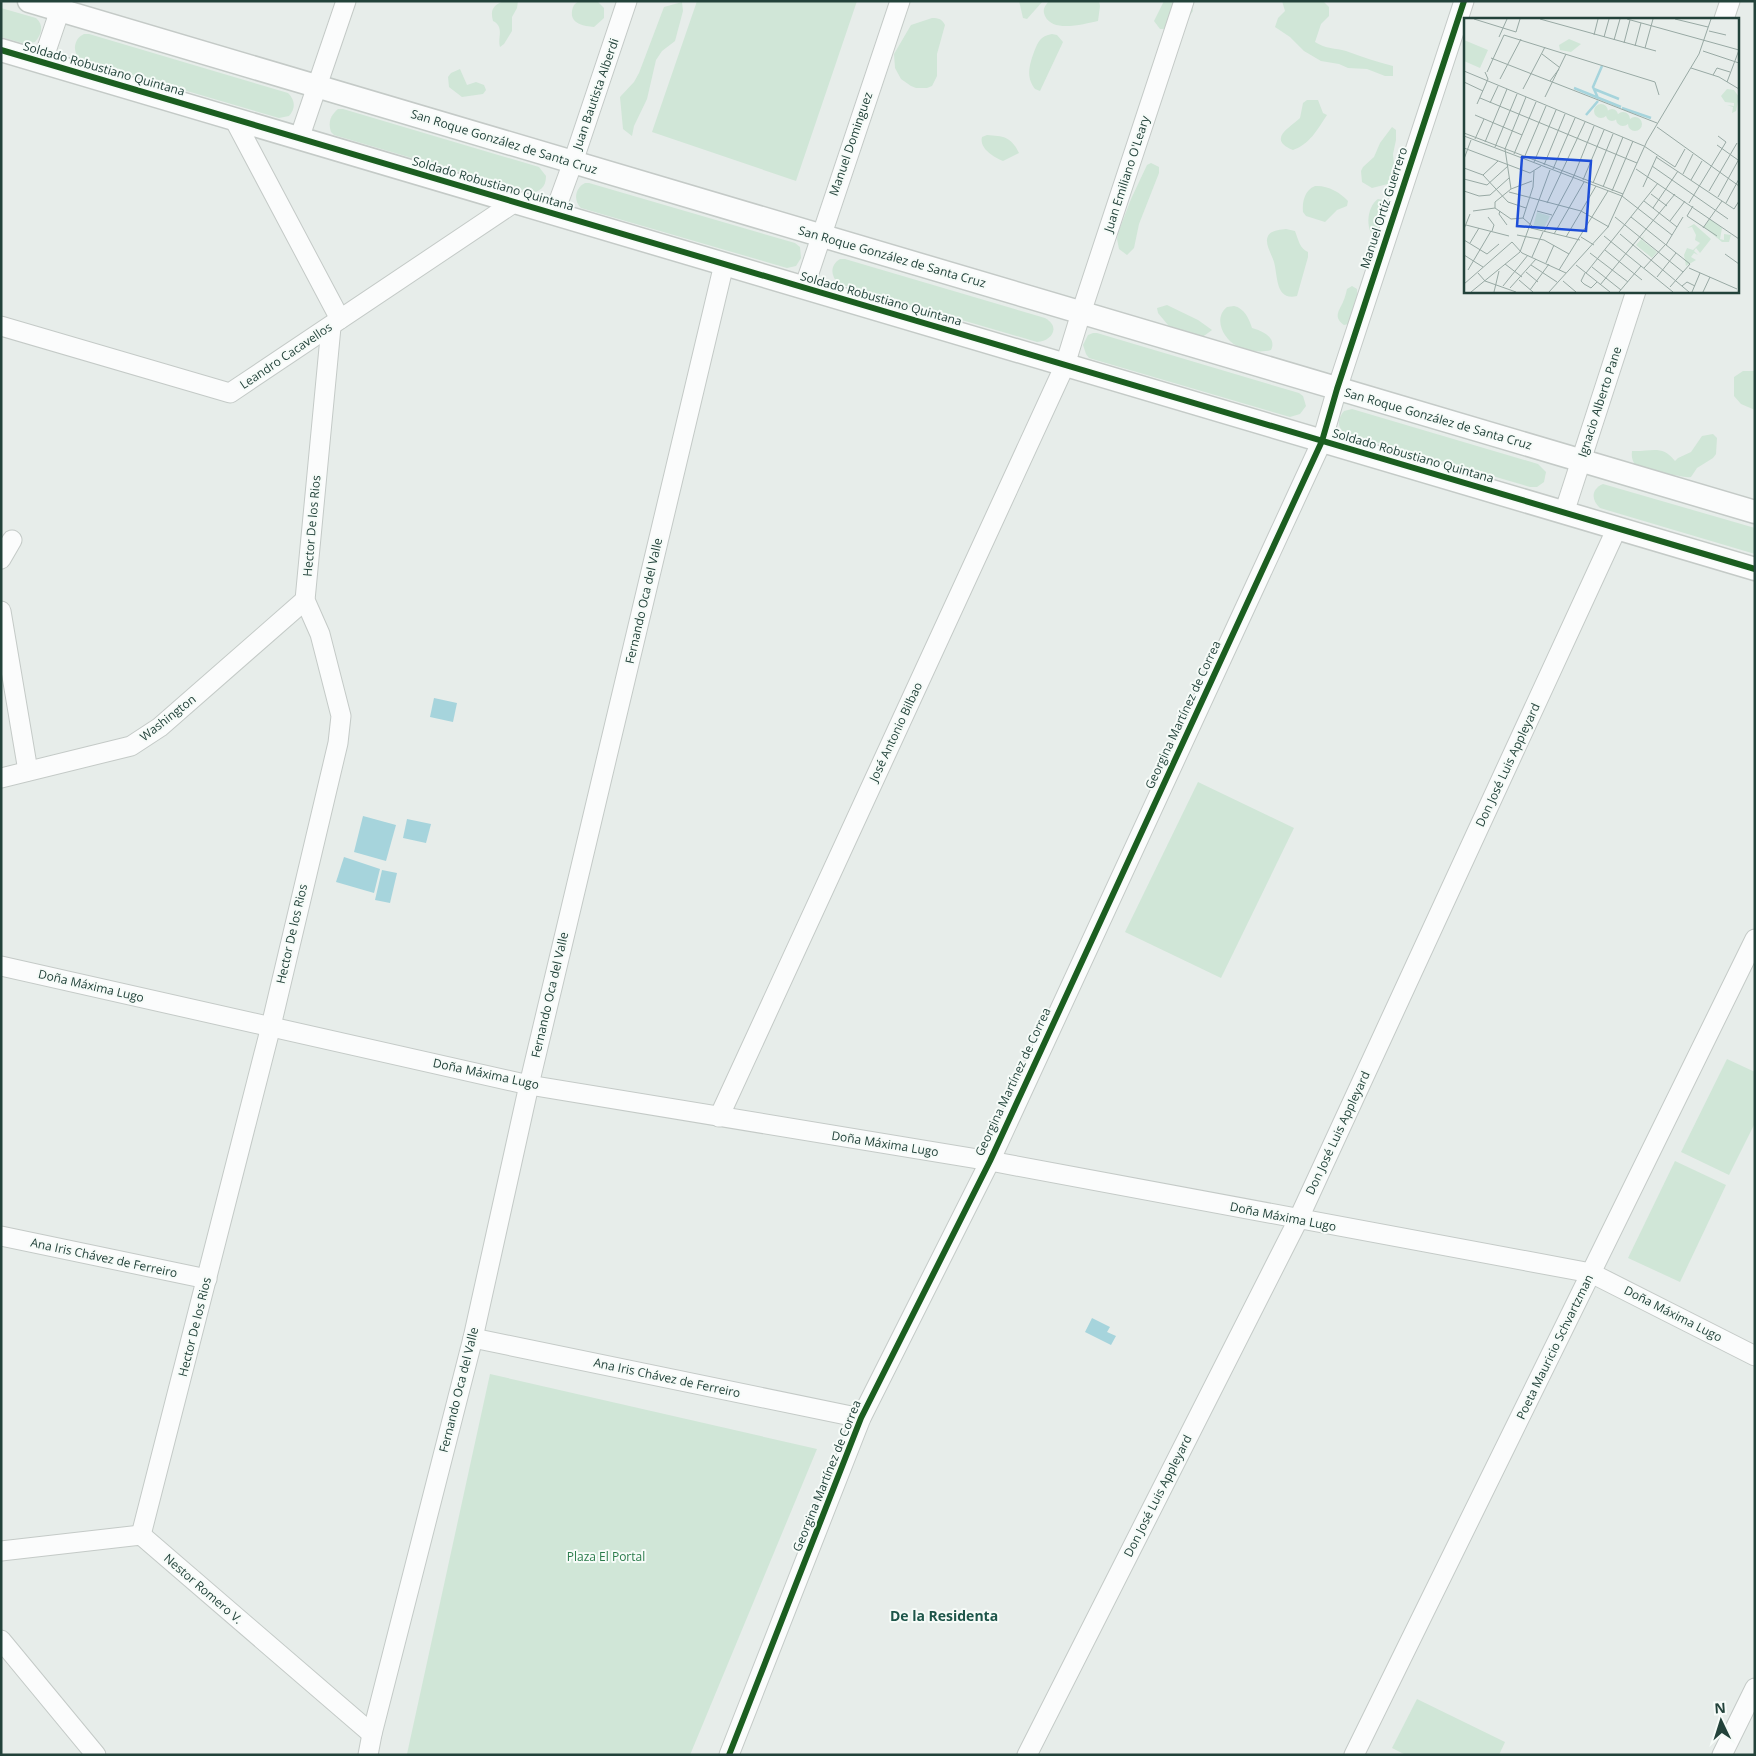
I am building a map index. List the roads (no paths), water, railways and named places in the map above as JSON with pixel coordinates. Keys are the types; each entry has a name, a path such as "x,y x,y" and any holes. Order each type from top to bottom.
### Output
{"street":[{"name":"San Roque González de Santa Cruz","path":"29,1 62,6 317,86 1755,512"},
{"path":"299,139 346,1"},
{"name":"Juan Bautista Alberdi","path":"554,214 627,1"},
{"name":"Manuel Dominguez","path":"804,288 900,1"},
{"name":"Juan Emiliano O'Leary","path":"1068,356 1184,1"},
{"name":"Manuel Ortíz Guerrero","path":"1325,432 1337,389 1464,1"},
{"path":"1724,18 1730,1"},
{"path":"42,63 62,6"},
{"name":"Soldado Robustiano Quintana","path":"1,50 804,288 1068,356 1325,432 1564,513 1755,569"},
{"path":"234,119 335,323"},
{"name":"Leandro Cacavellos","path":"1,326 230,393 514,202"},
{"name":"Fernando Oca del Valle","path":"368,1755 473,1338 529,1085 724,264"},
{"name":"Ignacio Alberto Pane","path":"1564,513 1636,292"},
{"name":"Hector De los Rios","path":"141,1536 271,1026 338,743 341,716 320,634 305,600 335,323"},
{"name":"José Antonio Bilbao","path":"719,1116 1068,356"},
{"name":"Georgina Martínez de Correa","path":"729,1755 861,1418 990,1161 1325,432"},
{"name":"Don José Luis Appleyard","path":"1027,1755 1298,1220 1617,528"},
{"path":"1,559 12,540"},
{"name":"Washington","path":"1,778 131,746 160,728 305,600"},
{"path":"1,611 28,771"},
{"name":"Poeta Mauricio Schvartzman","path":"1354,1755 1755,939"},
{"name":"Doña Máxima Lugo","path":"1,966 529,1085 990,1161 1298,1220 1591,1273 1755,1356"},
{"name":"Ana Iris Chávez de Ferreiro","path":"1,1236 207,1279"},
{"name":"Ana Iris Chávez de Ferreiro","path":"473,1338 861,1418"},
{"path":"1,1551 141,1536"},
{"name":"Nestor Romero V.","path":"141,1536 372,1734"},
{"path":"1,1640 96,1755"},
{"path":"1722,1755 1755,1688"}],"water":[{"path":"434,698 457,703 453,722 430,717"},
{"path":"363,816 396,825 386,861 354,852"},
{"path":"407,819 431,824 426,843 403,838"},
{"path":"344,857 380,869 374,893 336,882"},
{"path":"382,870 397,873 390,903 375,900"},
{"path":"1092,1318 1110,1327 1107,1332 1116,1336 1111,1345 1085,1332"}],"district":[{"name":"De la Residenta","path":"944,1616"}],"park label":[{"name":"Plaza El Portal","path":"606,1557"}]}
